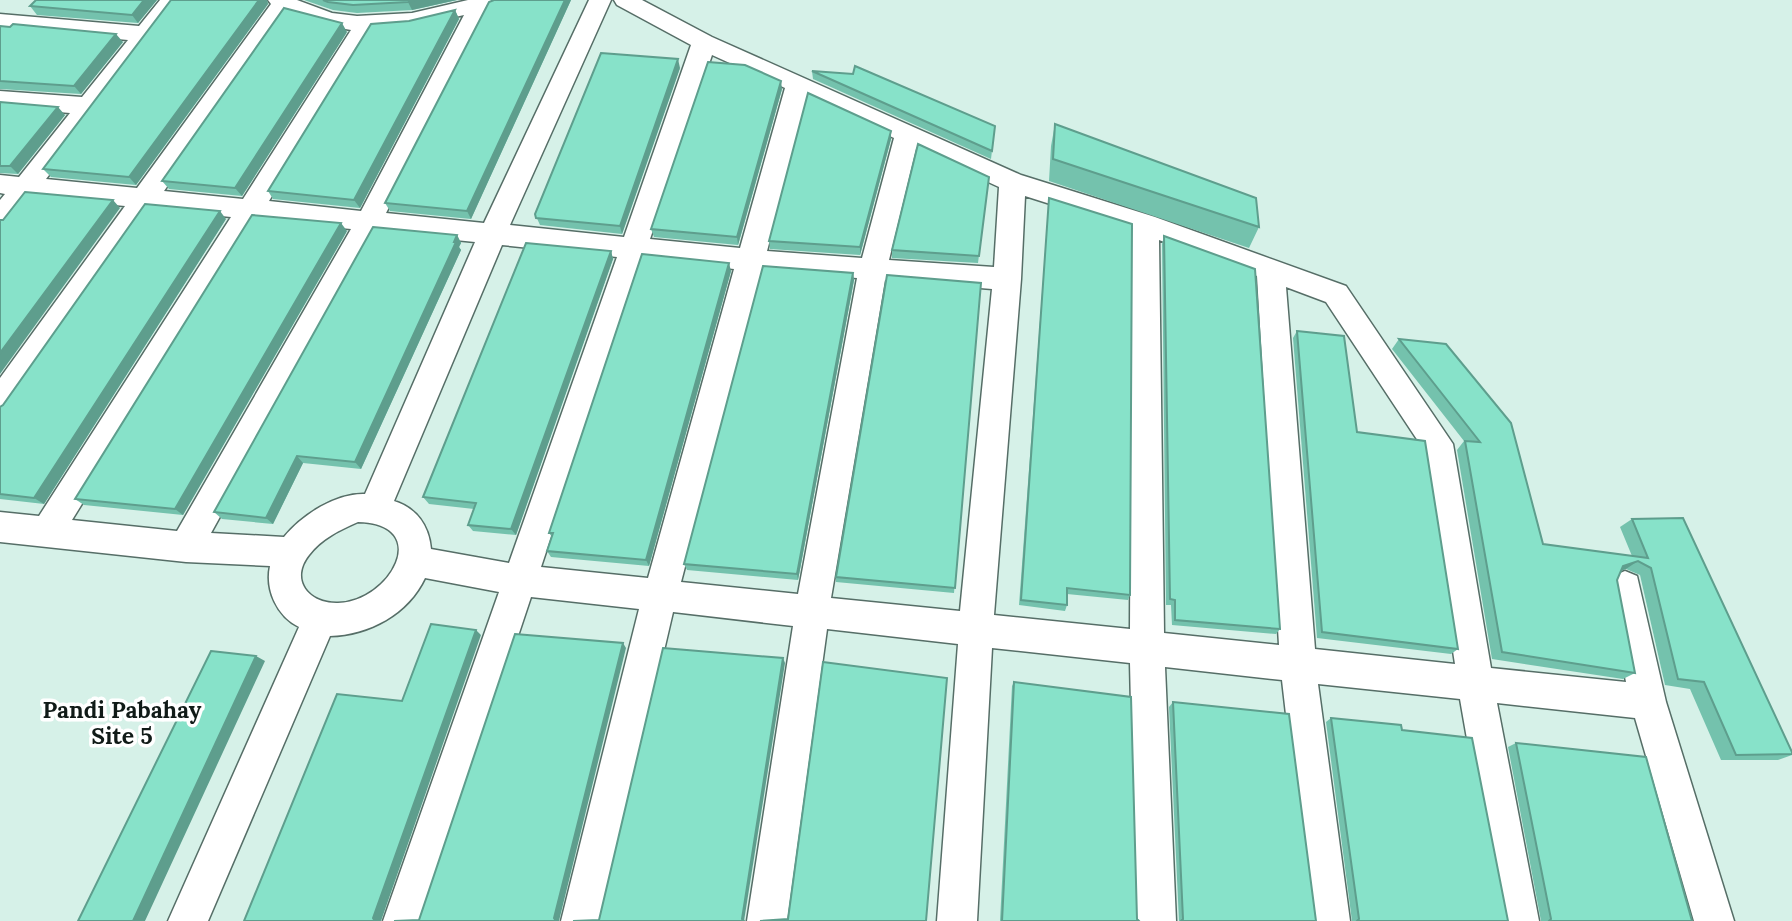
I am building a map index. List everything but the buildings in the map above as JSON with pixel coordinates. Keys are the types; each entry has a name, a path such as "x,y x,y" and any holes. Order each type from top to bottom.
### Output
{"street":[{"path":"0,219 13,185 89,106 172,0"},
{"path":"375,508 493,233 600,0"},
{"path":"625,0 704,42 1012,182 1145,224 1336,294 1437,444 1476,686 1519,921"},
{"path":"0,402 281,1 297,11 365,26 487,2"},
{"path":"186,547 368,223 487,2"},
{"path":"0,21 145,34"},
{"path":"47,532 365,26"},
{"path":"403,921 704,42"},
{"path":"581,921 660,595 798,85"},
{"path":"0,99 89,106"},
{"path":"767,921 812,611 873,268 907,135"},
{"path":"957,921 975,629 1007,279 1012,182"},
{"path":"13,185 248,211 752,260 1007,279"},
{"path":"1145,224 1147,648 1156,921"},
{"path":"1271,270 1298,664 1330,921"},
{"path":"356,508 375,508 391,512 403,520 412,532 415,561 404,583 388,601 366,614 341,621 319,621 303,613 290,601 285,586 290,552 321,522 356,508"},
{"path":"0,527 186,547 290,552"},
{"path":"415,561 519,580 1298,664 1476,686 1483,684 1648,702"},
{"path":"1625,587 1648,702 1714,921"},
{"path":"188,921 319,621"}],"district":[{"name":"Pandi Pabahay Site 5","path":"122,722"}]}
